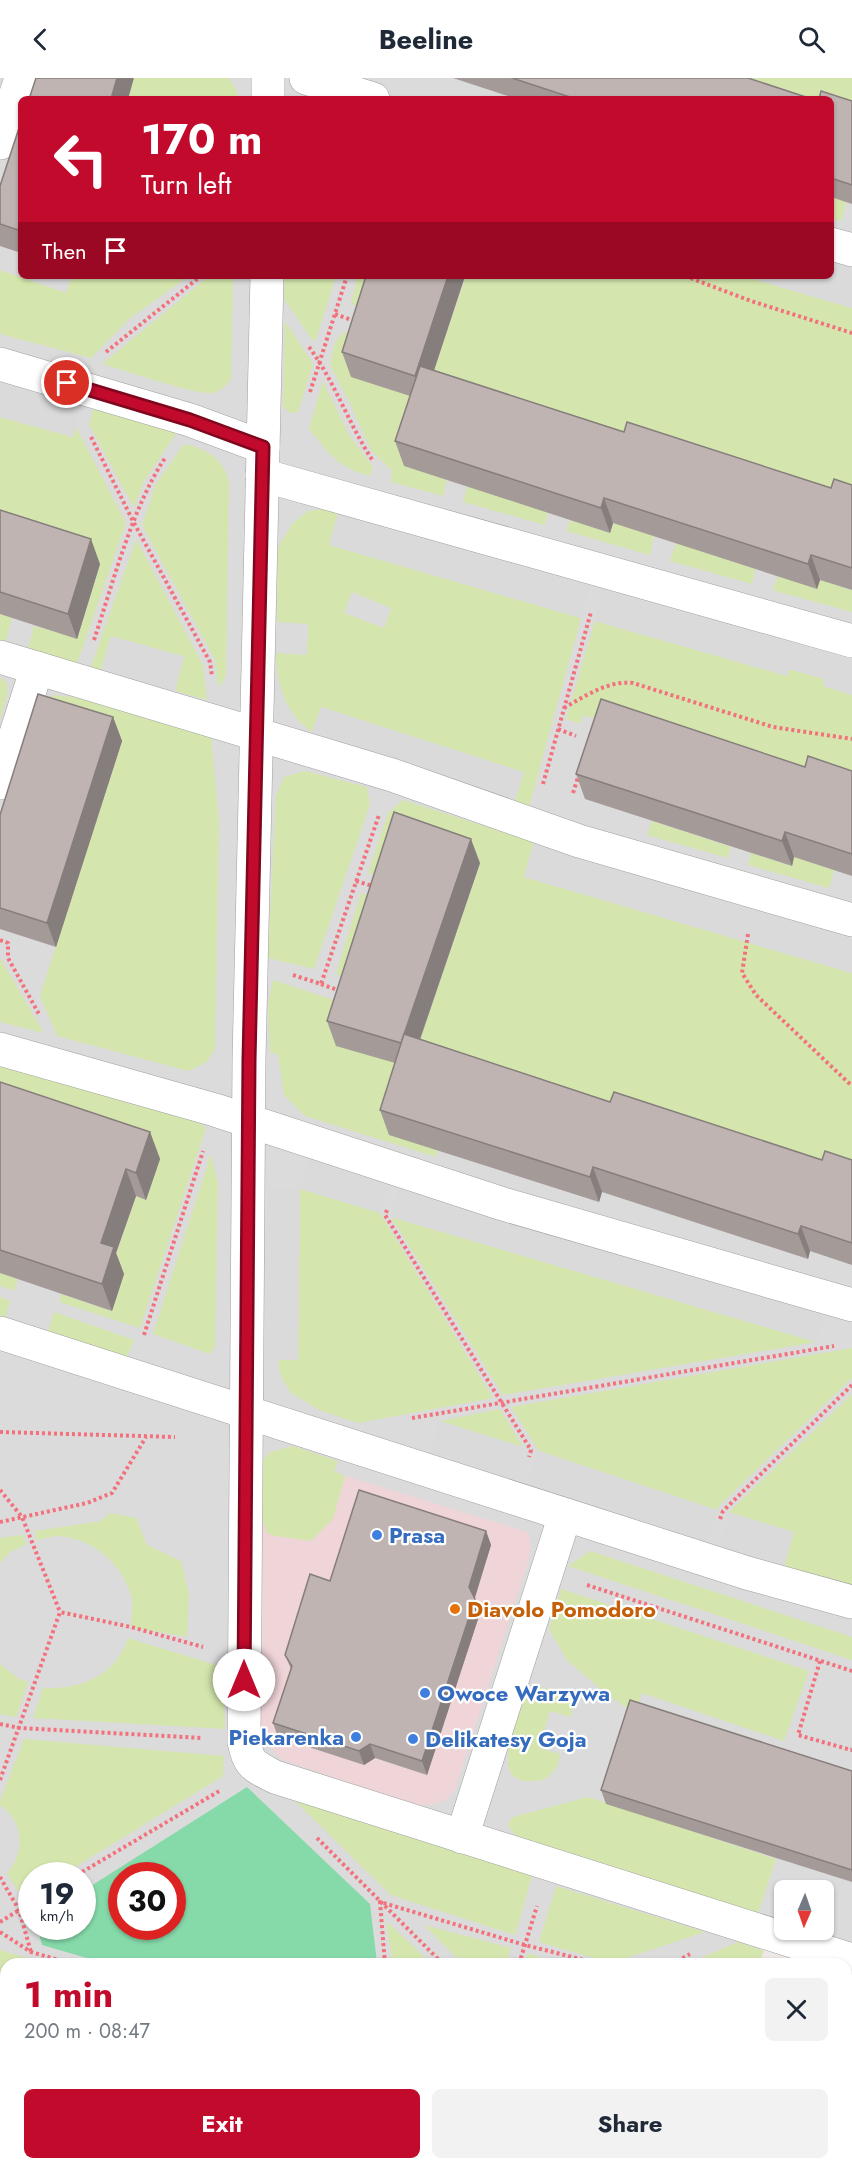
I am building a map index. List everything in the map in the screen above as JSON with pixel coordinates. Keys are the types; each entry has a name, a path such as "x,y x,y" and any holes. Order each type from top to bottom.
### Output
{"street":[{"path":"0,143 21,78"},
{"path":"268,78 268,96"},
{"path":"306,78 363,96"},
{"path":"834,244 852,250"},
{"path":"267,284 249,1121 244,1659 249,1753 275,1777 846,1958"},
{"path":"0,364 190,420 262,461 602,570 852,641"},
{"path":"0,657 392,774 579,841 852,920"},
{"path":"0,783 37,668"},
{"path":"0,1049 215,1110 503,1204 852,1305"},
{"path":"0,1333 747,1573 852,1602"},
{"path":"462,1837 565,1515"}],"path":[{"path":"197,279 104,354 96,367 89,389 84,423 134,523 210,662 221,723"},
{"path":"306,403 346,279"},
{"path":"693,279 751,301 852,333"},
{"path":"267,284 320,361 375,465"},
{"path":"335,314 356,321"},
{"path":"80,681 134,523 152,478 169,452"},
{"path":"540,794 602,570"},
{"path":"564,708 601,688 622,682 633,683 773,728 852,740"},
{"path":"558,729 576,735"},
{"path":"573,794 581,765"},
{"path":"321,984 392,774"},
{"path":"356,881 387,890"},
{"path":"759,893 745,944 742,973 756,994 852,1086"},
{"path":"0,940 8,943 8,958 44,1024"},
{"path":"251,961 342,992"},
{"path":"131,1376 215,1110"},
{"path":"399,1170 385,1215 531,1450 516,1499"},
{"path":"401,1420 840,1345"},
{"path":"706,1560 723,1511 852,1385"},
{"path":"0,1432 179,1437"},
{"path":"0,1522 87,1503 112,1492 146,1437"},
{"path":"0,1490 22,1518 60,1612 0,1780"},
{"path":"546,1572 852,1671"},
{"path":"60,1612 131,1627 244,1659"},
{"path":"820,1661 798,1735 852,1750"},
{"path":"0,1724 249,1753 241,1778 96,1864"},
{"path":"521,1958 550,1865"},
{"path":"0,1877 18,1908"},
{"path":"380,1902 576,1958"},
{"path":"380,1902 384,1958"},
{"path":"380,1902 437,1958"},
{"path":"0,1922 18,1911"},
{"path":"0,1932 31,1952 52,1958"},
{"path":"28,1940 31,1952"}],"shaded area":[{"path":"0,78 852,78 852,1958 797,1958 761,1947 758,1958 0,1958"},
{"path":"834,262 852,267 852,308 752,279 834,279"},
{"path":"0,380 81,403 73,437 0,417"},
{"path":"338,513 590,586 581,618 329,545"},
{"path":"602,589 852,660 852,695 823,686 824,679 790,669 787,676 595,621"},
{"path":"111,636 184,657 175,691 101,671"},
{"path":"321,707 524,773 514,803 331,745 312,732"},
{"path":"534,842 852,936 852,973 524,877"},
{"path":"310,1158 389,1182 380,1213 300,1189 298,1360 265,1359 268,1188 300,1188"},
{"path":"400,1186 826,1311 816,1342 391,1217"},
{"path":"440,1421 523,1447 513,1482 430,1456"},
{"path":"293,1446 338,1461 334,1471 345,1476 528,1532 531,1545 528,1562 455,1790 446,1800 432,1805 417,1806 283,1760 265,1740 257,1712 260,1466 270,1452"},
{"path":"539,1451 717,1510 707,1543 527,1486"},
{"path":"729,1512 794,1532 784,1567 719,1547"}],"green space":[{"path":"134,78 229,78 237,91 237,96 129,96"},
{"path":"689,78 852,78 852,121 834,102 834,96 744,96"},
{"path":"834,198 846,202 842,221 834,219"},
{"path":"0,270 18,276 18,279 26,279 66,293 71,279 185,279 129,319 91,358 0,334"},
{"path":"206,279 233,279 231,379 226,386 213,393 205,393 159,382 102,364"},
{"path":"285,279 335,279 316,339 313,341 284,299"},
{"path":"357,279 381,279 359,310 351,302"},
{"path":"465,279 752,279 852,308 852,507 427,390"},
{"path":"285,321 313,364 298,412 290,413 283,407"},
{"path":"352,329 424,401 404,466 447,480 443,496 391,482 392,471 371,450 330,365 338,339"},
{"path":"323,381 349,435 373,467 370,476 342,464 309,429"},
{"path":"94,406 178,431 144,481 134,508 89,424"},
{"path":"0,417 73,437 76,427 126,523 77,664 28,649 34,626 77,638 0,532"},
{"path":"184,444 212,456 222,466 229,481 226,673 218,687 215,660 142,525 156,484"},
{"path":"467,486 548,512 545,525 463,502"},
{"path":"323,509 338,513 329,545 581,618 529,807 514,803 524,772 321,707 312,732 295,716 284,697 278,676 276,653 307,655 308,624 277,622 278,547 293,523 308,511","holes":["352,592 391,608 384,628 344,613"]},
{"path":"570,520 610,533 613,523 654,536 650,555 566,531"},
{"path":"136,539 203,665 207,700 175,691 183,656 111,636 101,671 91,667"},
{"path":"676,543 755,569 752,584 670,561"},
{"path":"778,576 820,580 852,590 852,612 772,590"},
{"path":"0,614 12,618 5,644 0,642"},
{"path":"595,621 787,676 789,669 824,679 823,686 852,695 852,793 814,792 583,715 580,724 566,719"},
{"path":"0,677 7,683 7,697 0,720"},
{"path":"52,695 80,698 211,734 219,822 215,1048 207,1062 188,1071 57,1036 40,996 122,741 36,708"},
{"path":"305,771 367,787 370,804 314,969 268,958 276,796 284,777"},
{"path":"403,800 534,842 524,877 852,973 852,1182 413,1059 480,864 390,879 368,873 388,813"},
{"path":"652,821 731,847 728,858 647,835"},
{"path":"751,853 791,866 794,857 834,870 829,888 748,865"},
{"path":"361,893 383,900 357,982 336,974"},
{"path":"0,958 44,1033 0,1022"},
{"path":"273,980 349,1005 410,1068 438,1150 436,1157 305,1116 284,1095 278,1054 270,1053 268,1006"},
{"path":"0,1066 197,1121 206,1128 140,1328 59,1302 61,1294 111,1311 111,1269 136,1196 146,1199 0,1126"},
{"path":"211,1154 218,1184 215,1347 210,1354 153,1334"},
{"path":"300,1188 380,1213 493,1398 358,1423 319,1410 290,1392 280,1374 278,1360 298,1360"},
{"path":"391,1217 816,1342 503,1395"},
{"path":"0,1273 18,1279 14,1291 0,1286"},
{"path":"0,1297 10,1301 5,1321 0,1319"},
{"path":"54,1312 134,1340 126,1360 47,1334"},
{"path":"852,1348 852,1378 717,1510 539,1451 511,1407"},
{"path":"852,1394 852,1588 784,1567 729,1512"},
{"path":"500,1409 523,1447 440,1421"},
{"path":"293,1446 338,1461 334,1471 345,1476 333,1519 311,1541 267,1533 257,1504 260,1465 270,1452"},
{"path":"110,1513 136,1518 147,1545 181,1561 189,1594 187,1637 131,1627 132,1599 128,1587 115,1565 95,1548 72,1538 59,1536 36,1540 35,1531 101,1521"},
{"path":"23,1535 26,1544 9,1553 0,1563 0,1538"},
{"path":"590,1551 852,1637 852,1660 568,1566"},
{"path":"561,1589 809,1671 784,1741 642,1693 635,1714 603,1691 567,1660 549,1629"},
{"path":"128,1638 222,1667 225,1729 33,1718 43,1688 70,1686 95,1678 115,1662"},
{"path":"0,1664 19,1679 28,1682 16,1717 0,1714"},
{"path":"540,1687 564,1694 571,1702 571,1717 550,1711 539,1748 560,1754 557,1767 546,1779 526,1781 514,1777 509,1767 508,1754 526,1695"},
{"path":"24,1739 224,1756 223,1776 83,1862 18,1862 18,1890 7,1874 17,1856 20,1838 14,1820 0,1805"},
{"path":"247,1787 370,1904 376,1958 87,1958 42,1945 41,1940 96,1940 96,1883 108,1875 108,1940 186,1940 186,1862 129,1862"},
{"path":"588,1797 776,1859 758,1914 519,1837 512,1832 508,1824 513,1817"},
{"path":"294,1800 532,1876 515,1935 391,1895"},
{"path":"556,1886 705,1932 626,1958 594,1958 539,1942"},
{"path":"386,1921 426,1958 392,1958"},
{"path":"424,1925 511,1948 508,1958 457,1958"},
{"path":"738,1942 764,1951 761,1958 701,1958"},
{"path":"0,1950 27,1958 0,1958"},
{"path":"528,1953 542,1958 526,1958"}],"building":[{"path":"36,78 117,78 112,96 30,96"},
{"path":"512,78 748,78 803,96 567,96"},
{"path":"821,91 852,101 852,185 834,179 834,96 820,96"},
{"path":"18,131 18,230 0,224 0,186"},
{"path":"365,279 447,279 415,376 342,352"},
{"path":"420,366 624,432 627,422 831,488 834,479 852,485 852,568 811,555 808,564 604,498 601,508 395,441"},
{"path":"0,510 91,539 68,614 0,592"},
{"path":"38,694 113,717 47,923 0,908 0,815"},
{"path":"601,699 805,767 808,756 852,771 852,854 785,832 782,841 576,774"},
{"path":"394,812 471,839 401,1043 327,1021"},
{"path":"404,1034 610,1102 614,1092 822,1160 825,1151 852,1160 852,1243 801,1226 798,1234 593,1167 590,1177 380,1110"},
{"path":"0,1082 150,1132 136,1173 126,1169 101,1243 114,1247 102,1284 0,1250"},
{"path":"359,1490 486,1531 469,1587 475,1599 422,1761 370,1744 359,1751 273,1723 292,1666 285,1655 310,1574 330,1581"},
{"path":"630,1700 852,1771 852,1870 601,1790"}],"place":[{"name":"Prasa","path":"377,1535"},
{"name":"Diavolo Pomodoro","path":"455,1609"},
{"name":"Owoce Warzywa","path":"425,1693"},
{"name":"Piekarenka","path":"356,1737"},
{"name":"Delikatesy Goja","path":"413,1739"}],"route":[{"path":"67,383 190,420 263,447 249,1060 244,1680"}]}
